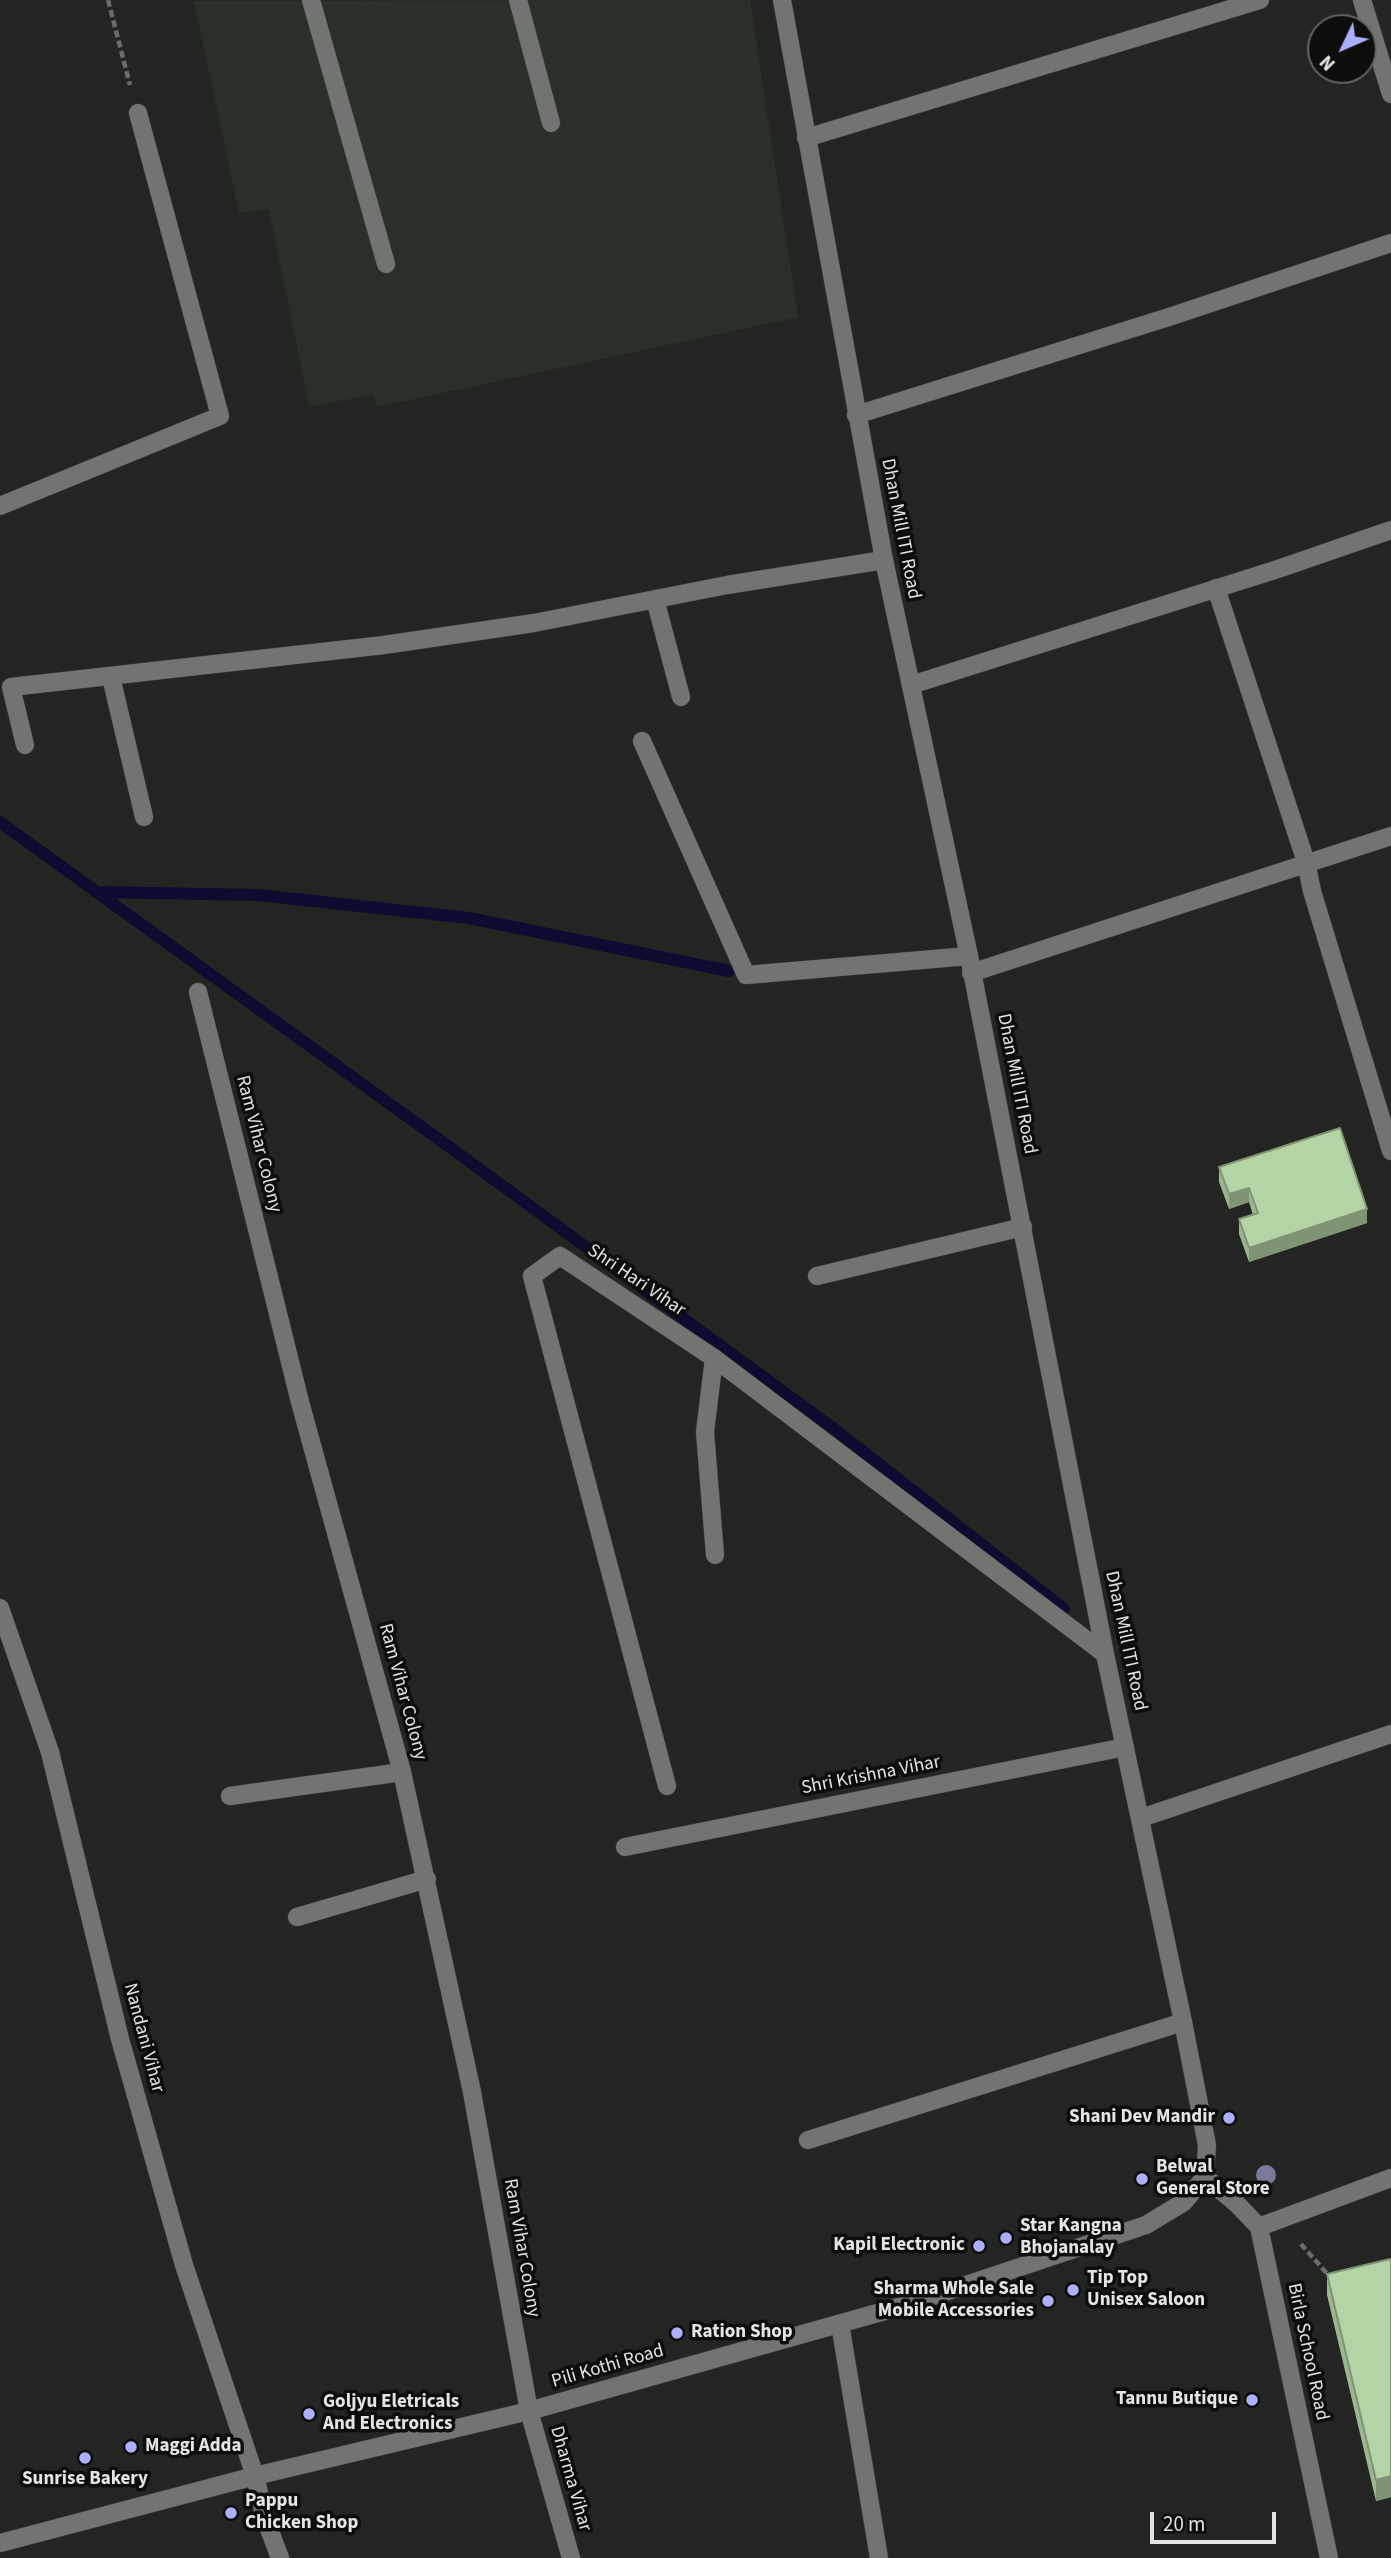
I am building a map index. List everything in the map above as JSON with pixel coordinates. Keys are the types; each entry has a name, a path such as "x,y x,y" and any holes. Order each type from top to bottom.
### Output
{"street":[{"path":"311,0 386,264"},
{"path":"518,0 551,123"},
{"name":"Dhan Mill ITI Road","path":"782,0 884,560 970,964 1105,1654 1184,2021 1207,2146 1205,2177"},
{"path":"806,138 1260,0"},
{"path":"1362,0 1391,93"},
{"path":"0,506 220,416 138,113"},
{"path":"856,415 1169,317 1391,243"},
{"path":"911,685 1391,530"},
{"path":"25,745 11,687 397,643 534,623 727,585 884,560"},
{"path":"1216,588 1306,862 1312,891 1390,1146"},
{"path":"654,599 681,697"},
{"path":"111,677 144,817"},
{"path":"642,741 746,975 970,964 1391,836"},
{"name":"Ram Vihar Colony","path":"198,992 300,1402 402,1772 427,1879 472,2092 528,2411"},
{"path":"817,1276 1023,1227"},
{"name":"Shri Hari Vihar","path":"667,1786 532,1276 560,1256 714,1358 1105,1654"},
{"path":"714,1358 705,1432 715,1555"},
{"name":"Nandani Vihar","path":"0,1608 50,1752 120,2039 184,2265 255,2476 265,2518 281,2558"},
{"path":"1141,1818 1391,1734"},
{"name":"Shri Krishna Vihar","path":"625,1847 1125,1747"},
{"path":"230,1796 402,1772"},
{"path":"297,1917 427,1879"},
{"path":"808,2140 1184,2021"},
{"path":"1205,2177 1259,2227 1391,2178"},
{"name":"Pili Kothi Road","path":"0,2543 255,2476 528,2411 905,2305 1146,2225 1184,2202 1205,2177"},
{"name":"Birla School Road","path":"1259,2227 1329,2558"},
{"path":"840,2324 879,2558"},
{"name":"Dharma Vihar","path":"528,2411 571,2558"}],"path":[{"path":"108,0 138,113"},
{"path":"1279,2220 1333,2281"}],"shaded area":[{"path":"750,0 798,317 377,407 374,395 309,406 269,209 239,213 194,1"}],"building":[{"path":"1340,1128 1367,1209 1249,1248 1239,1219 1258,1213 1249,1188 1229,1194 1219,1167"},
{"path":"1390,2259 1391,2476 1376,2480 1327,2274"}],"waterway":[{"path":"0,822 833,1428 1064,1609"},
{"path":"96,892 258,895 469,918 729,971"}],"place":[{"name":"Shani Dev Mandir","path":"1229,2118"},
{"name":"Belwal General Store","path":"1142,2179"},
{"name":"Star Kangna Bhojanalay","path":"1006,2238"},
{"name":"Kapil Electronic","path":"979,2246"},
{"name":"Tip Top Unisex Saloon","path":"1073,2290"},
{"name":"Sharma Whole Sale Mobile Accessories","path":"1048,2301"},
{"name":"Ration Shop","path":"677,2333"},
{"name":"Tannu Butique","path":"1252,2400"},
{"name":"Goljyu Eletricals And Electronics","path":"309,2414"},
{"name":"Maggi Adda","path":"131,2447"},
{"name":"Sunrise Bakery","path":"85,2458"},
{"name":"Pappu Chicken Shop","path":"231,2513"}]}
